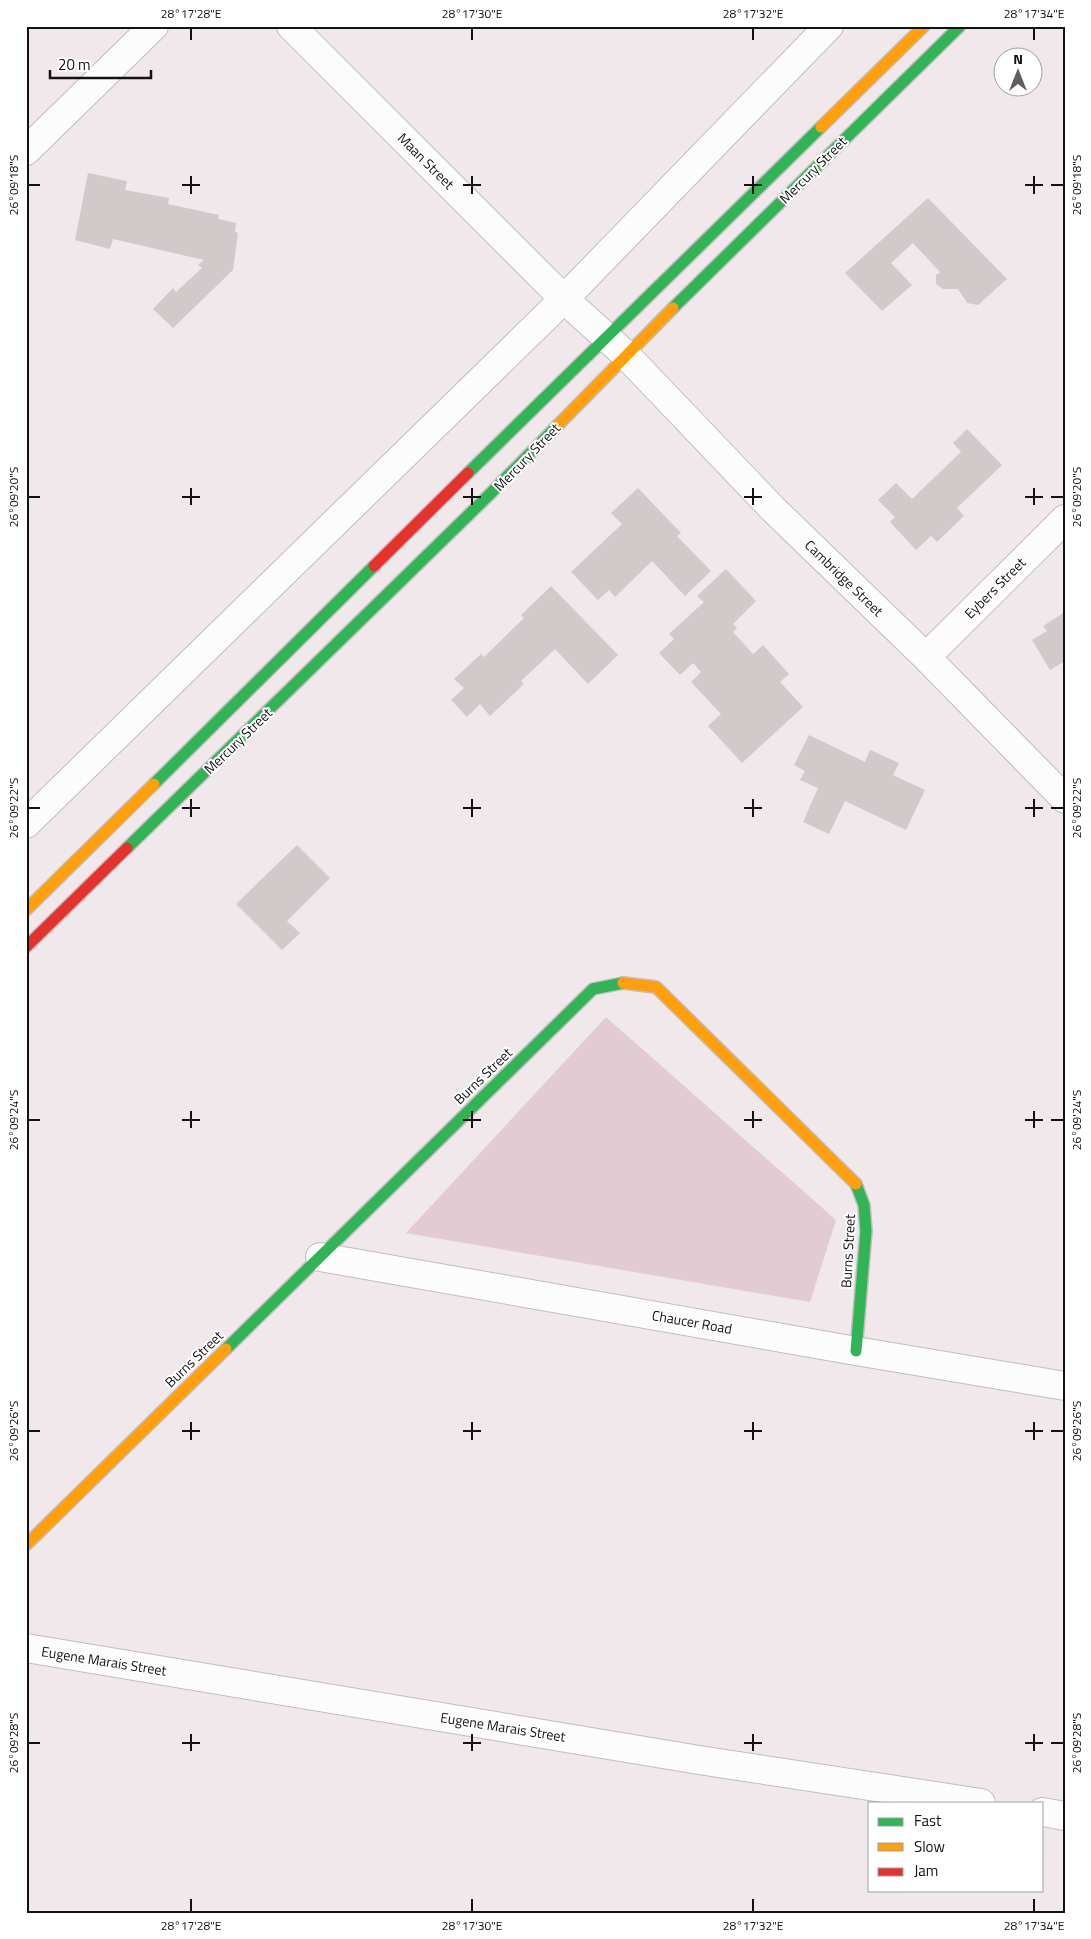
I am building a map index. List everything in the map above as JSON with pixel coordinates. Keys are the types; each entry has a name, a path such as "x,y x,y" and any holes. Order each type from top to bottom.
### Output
{"street":[{"path":"26,152 154,26"},
{"name":"Maan Street","path":"291,26 564,299 605,337"},
{"path":"26,824 564,299 829,26"},
{"name":"Mercury Street","path":"26,910 605,337 924,26"},
{"name":"Mercury Street","path":"26,947 490,494 626,355 960,26"},
{"name":"Cambridge Street","path":"605,337 626,355 772,508 926,657 1065,799"},
{"name":"Eybers Street","path":"926,657 1065,520"},
{"name":"Burns Street","path":"26,1545 592,989 607,984 625,982 656,988 854,1181 863,1196 866,1212 856,1351"},
{"name":"Chaucer Road","path":"320,1257 1065,1386"},
{"name":"Eugene Marais Street","path":"26,1648 670,1755 974,1802"},
{"path":"1044,1812 1065,1816"}],"shaded area":[{"path":"606,1017 836,1220 810,1302 406,1233"}],"building":[{"path":"88,173 127,181 125,190 169,198 168,204 219,215 218,219 236,223 235,232 238,233 233,270 173,328 153,309 173,288 176,292 202,268 198,265 204,260 113,239 110,249 75,240"},
{"path":"928,198 1007,279 978,305 967,303 958,289 943,289 936,284 936,275 940,272 913,243 891,263 912,285 882,311 845,273"},
{"path":"967,429 1002,465 957,508 964,516 937,542 931,536 916,550 890,522 895,517 878,500 896,483 912,499 961,452 953,443"},
{"path":"638,488 681,533 677,536 711,571 685,596 652,561 615,597 609,590 598,600 571,572 622,524 611,513"},
{"path":"726,569 756,601 733,624 737,628 733,632 753,654 763,645 789,674 780,682 803,707 742,763 708,726 721,714 691,682 701,672 693,663 680,675 659,653 674,639 669,634 704,602 697,596"},
{"path":"551,586 618,655 588,684 555,649 521,681 524,684 490,716 480,704 467,717 451,700 464,688 454,679 481,654 484,657 524,618 521,615"},
{"path":"1065,612 1065,661 1050,670 1032,640 1047,631 1043,626"},
{"path":"809,735 865,762 870,750 899,763 893,775 925,790 906,830 845,801 829,834 803,822 818,788 800,780 805,771 794,765"},
{"path":"297,845 330,878 287,921 300,933 282,950 236,904"}],"traffic: fast":[{"path":"673,308 960,26"},
{"path":"468,473 821,127"},
{"path":"127,848 490,494 557,426"},
{"path":"154,784 374,566"},
{"path":"226,1349 593,989 623,983"},
{"path":"856,1184 864,1205 866,1231 856,1351"}],"traffic: slow":[{"path":"821,127 924,26"},
{"path":"557,426 673,308"},
{"path":"26,910 154,784"},
{"path":"623,983 656,987 856,1184"},
{"path":"26,1545 226,1349"}],"traffic: jam":[{"path":"374,566 468,473"},
{"path":"26,947 127,848"}]}
